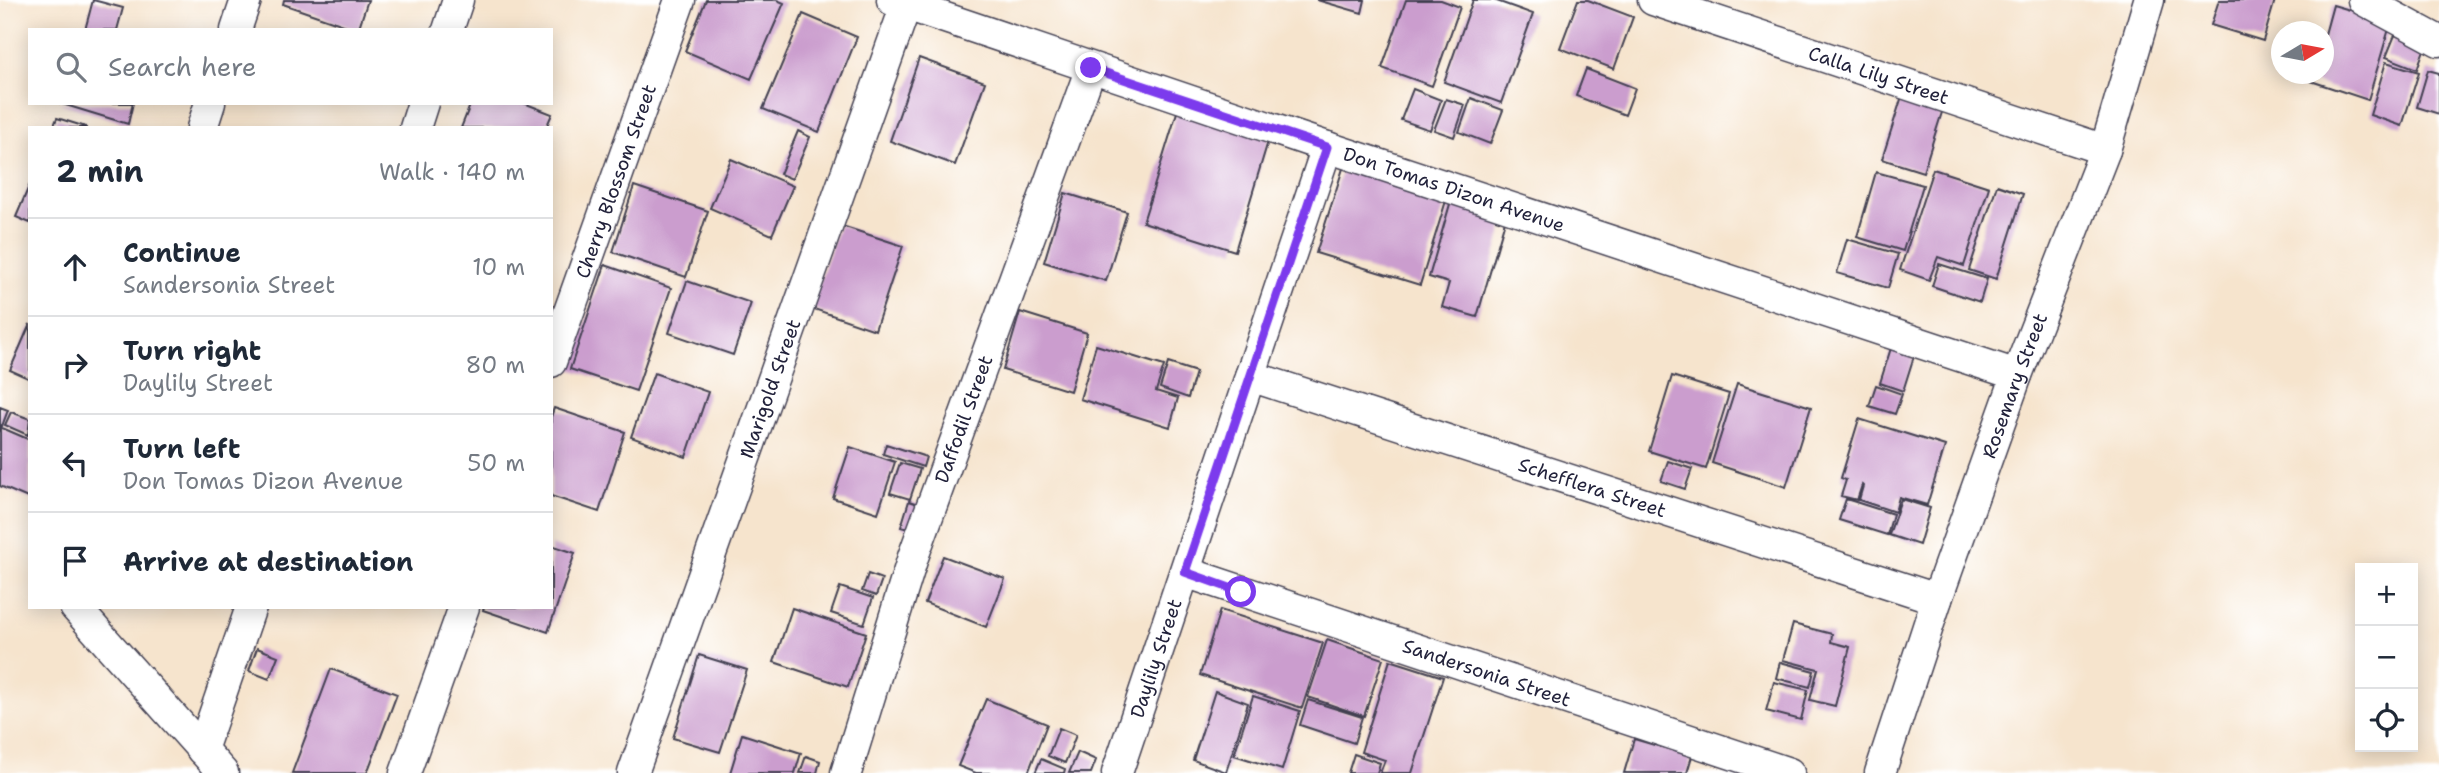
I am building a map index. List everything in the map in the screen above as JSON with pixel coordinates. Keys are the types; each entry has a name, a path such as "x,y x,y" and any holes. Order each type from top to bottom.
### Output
{"street":[{"path":"237,28 246,0"},
{"path":"449,28 458,0"},
{"name":"Cherry Blossom Street","path":"553,356 680,0"},
{"name":"Calla Lily Street","path":"1653,0 2105,150"},
{"name":"Rosemary Street","path":"1880,773 1937,599 2017,375 2105,150 2149,0"},
{"path":"2363,0 2439,41"},
{"name":"Don Tomas Dizon Avenue","path":"900,2 1327,147 2017,375"},
{"name":"Marigold Street","path":"633,773 900,2"},
{"name":"Daffodil Street","path":"846,773 913,557 1091,68"},
{"path":"203,126 209,105"},
{"path":"416,126 422,105"},
{"name":"Daylily Street","path":"1124,771 1185,572 1327,147"},
{"name":"Schefflera Street","path":"1250,376 1937,599"},
{"name":"Sandersonia Street","path":"1185,572 1789,773"},
{"path":"77,609 223,773"},
{"path":"202,750 250,609"},
{"path":"405,773 463,609"}],"building":[{"path":"93,0 123,8 118,28 86,28"},
{"path":"284,0 368,0 359,28 283,4"},
{"path":"706,0 777,0 784,3 751,79 685,51"},
{"path":"1317,0 1365,0 1362,13"},
{"path":"1406,0 1441,0 1460,7 1432,86 1382,68"},
{"path":"1473,0 1494,0 1533,14 1501,103 1444,82"},
{"path":"1578,0 1588,0 1633,17 1614,69 1560,48"},
{"path":"2219,0 2275,0 2263,41 2211,25"},
{"path":"2333,5 2391,22 2368,100 2320,84 2334,84 2334,21 2329,21"},
{"path":"803,14 857,37 819,132 763,109"},
{"path":"2395,35 2425,47 2417,69 2386,57"},
{"path":"919,58 985,82 955,165 890,141"},
{"path":"2386,62 2419,72 2402,126 2370,115"},
{"path":"1586,69 1635,88 1625,115 1576,96"},
{"path":"2428,70 2439,73 2439,114 2417,107"},
{"path":"1413,89 1441,100 1430,130 1401,120"},
{"path":"1903,93 1944,106 1923,172 1882,159"},
{"path":"1471,98 1503,110 1490,144 1459,132"},
{"path":"1446,99 1465,105 1454,137 1434,130"},
{"path":"66,105 133,105 128,124"},
{"path":"470,105 529,105 552,114 547,126 462,126"},
{"path":"1178,109 1269,138 1235,251 1143,222"},
{"path":"57,118 83,126 54,126"},
{"path":"798,131 810,137 792,179 780,174"},
{"path":"731,159 793,186 772,235 710,208"},
{"path":"1346,159 1449,191 1420,285 1316,253"},
{"path":"1933,169 1989,187 1964,266 1938,257 1929,280 1900,270"},
{"path":"1876,172 1923,185 1903,251 1857,237"},
{"path":"1997,185 2023,194 1996,279 1969,270"},
{"path":"634,186 708,211 686,277 613,252"},
{"path":"28,189 28,222 16,217"},
{"path":"1065,193 1127,212 1106,281 1044,262"},
{"path":"1452,197 1507,214 1477,317 1442,307 1449,283 1429,277"},
{"path":"839,225 903,246 875,330 811,308"},
{"path":"1847,239 1898,254 1888,288 1837,273"},
{"path":"1939,264 1987,279 1980,302 1932,286"},
{"path":"605,265 671,288 636,391 570,369"},
{"path":"687,281 751,303 733,355 669,333"},
{"path":"1020,312 1087,333 1070,391 1003,370"},
{"path":"28,329 28,378 10,370"},
{"path":"1096,345 1164,366 1156,391 1178,398 1170,427 1080,399"},
{"path":"1891,348 1914,356 1903,391 1880,383"},
{"path":"1168,363 1196,372 1188,398 1160,388"},
{"path":"654,373 708,392 686,457 631,437"},
{"path":"1672,376 1729,394 1706,469 1649,451"},
{"path":"1737,384 1811,407 1786,487 1712,463"},
{"path":"1876,385 1902,394 1895,414 1869,406"},
{"path":"0,407 8,410 2,426 0,425"},
{"path":"554,408 625,432 599,512 553,497"},
{"path":"11,412 28,418 28,435 5,425"},
{"path":"1859,419 1945,446 1927,505 1899,497 1895,512 1859,500 1862,485 1857,500 1841,496 1846,480 1841,478"},
{"path":"0,427 28,439 28,498 0,486"},
{"path":"886,444 926,457 923,467 883,454"},
{"path":"850,447 895,462 878,513 833,498"},
{"path":"1668,461 1692,469 1685,489 1661,481"},
{"path":"900,463 920,469 910,499 890,493"},
{"path":"1846,499 1893,514 1887,535 1839,520"},
{"path":"1901,499 1930,508 1919,545 1889,535"},
{"path":"909,501 924,506 916,531 901,527"},
{"path":"553,546 575,553 548,632 483,610 553,609"},
{"path":"943,556 1005,579 986,627 925,603"},
{"path":"868,574 882,579 876,596 862,591"},
{"path":"840,587 873,598 864,624 831,613"},
{"path":"792,608 866,633 848,687 774,662"},
{"path":"1220,610 1323,643 1302,708 1200,675"},
{"path":"1793,624 1832,634 1831,642 1850,647 1835,706 1810,700 1818,669 1783,660"},
{"path":"1327,640 1383,659 1364,716 1308,697"},
{"path":"257,648 278,656 269,679 249,671"},
{"path":"699,655 747,670 720,752 673,738"},
{"path":"1390,660 1443,677 1412,773 1380,773 1385,760 1361,752"},
{"path":"1780,662 1814,671 1810,687 1776,678"},
{"path":"331,669 397,694 367,773 292,773"},
{"path":"1774,682 1808,690 1801,720 1766,711"},
{"path":"1215,691 1248,703 1226,772 1193,760"},
{"path":"1253,696 1300,711 1282,770 1234,755"},
{"path":"986,699 1047,724 1028,773 976,773 958,766"},
{"path":"1308,700 1362,717 1354,743 1300,725"},
{"path":"1059,728 1076,735 1065,763 1048,756"},
{"path":"742,734 801,753 795,773 730,773"},
{"path":"1634,739 1692,756 1687,773 1624,773"},
{"path":"1078,752 1096,760 1091,773 1069,773"},
{"path":"1354,754 1380,763 1377,773 1348,773"},
{"path":"806,756 820,761 817,773 800,773"},
{"path":"1041,759 1065,769 1064,773 1035,773"}],"route":[{"path":"1091,68 1327,147 1185,572 1241,592"}]}
